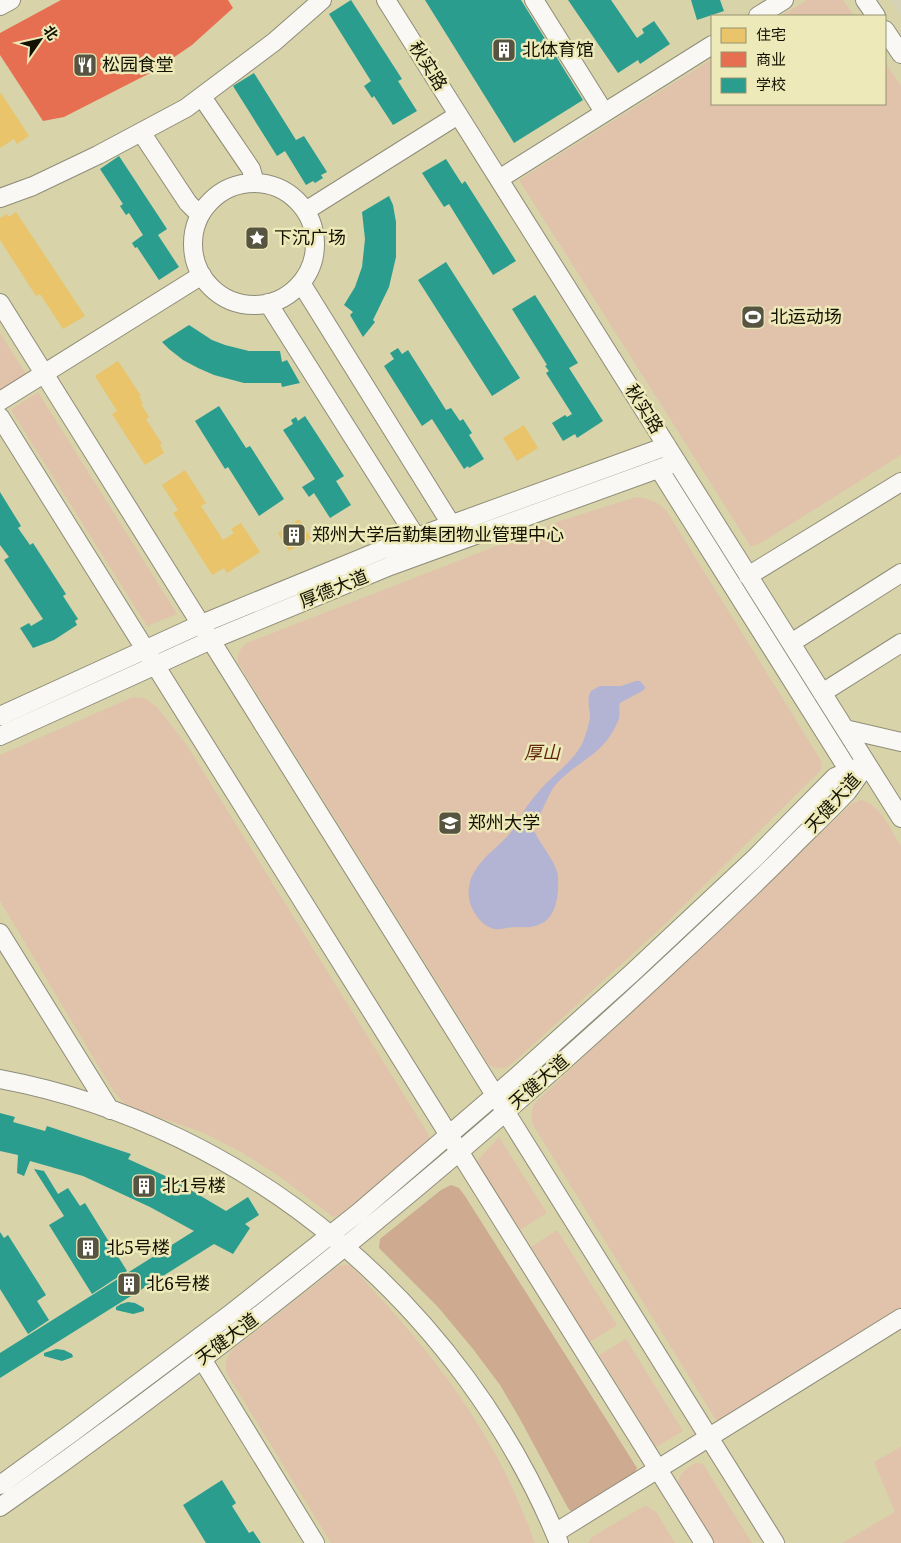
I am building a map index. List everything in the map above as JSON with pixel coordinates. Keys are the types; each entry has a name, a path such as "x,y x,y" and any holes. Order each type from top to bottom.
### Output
{"lane":[{"path":"0,6 12,0"},
{"path":"0,198 41,182 98,155 186,108 274,42 322,0"},
{"name":"秋实路","path":"387,0 901,818"},
{"path":"534,0 604,112"},
{"path":"760,15 784,0"},
{"path":"865,0 875,15"},
{"path":"886,32 901,54"},
{"path":"499,179 711,46"},
{"path":"202,97 251,169 254,183"},
{"path":"307,210 458,114"},
{"path":"141,132 188,202 200,215"},
{"path":"254,183 282,190 307,210 315,236 315,246 312,268 292,292 268,304 251,305 229,300 210,287 202,275 194,256 193,245 194,234 200,215 207,209 209,203 217,195 237,185 254,183"},
{"path":"0,401 202,275"},
{"path":"301,283 452,524"},
{"path":"0,303 776,1543"},
{"path":"268,304 416,537"},
{"path":"0,417 704,1543"},
{"name":"厚德大道","path":"0,716 201,624 416,537 667,446"},
{"name":"厚德大道","path":"0,736 211,640 390,566 677,462"},
{"path":"659,469 849,771"},
{"path":"748,576 901,482"},
{"path":"791,643 901,573"},
{"path":"822,693 901,643"},
{"path":"845,729 901,742"},
{"name":"天健大道","path":"0,1485 229,1315 406,1173 496,1095 668,940 756,857 834,777 867,764"},
{"name":"天健大道","path":"0,1508 202,1359 346,1247 419,1187 644,988 769,870 848,790 867,764"},
{"path":"0,933 110,1110"},
{"path":"0,1079 45,1090 110,1110 152,1126 220,1160 284,1199 346,1247 386,1284 418,1318 450,1354 473,1385 533,1484 557,1538 658,1468 901,1318"},
{"path":"202,1359 315,1543"}],"shaded area":[{"name":"郑州大学","path":"0,0 891,0 901,15 901,1543 0,1543"},
{"path":"451,1185 459,1188 465,1196 637,1468 633,1476 576,1511 571,1511 568,1508 500,1385 438,1307 379,1248 380,1239 441,1190"}],"green space":[{"path":"807,0 843,0 853,15 783,15"},
{"name":"北运动场","path":"711,60 711,105 886,105 886,64 901,86 901,455 764,541 751,547 519,180"},
{"path":"0,333 26,374 0,390"},
{"path":"38,392 177,614 147,626 11,410"},
{"name":"厚山","path":"636,497 652,500 666,510 822,765 820,771 662,927 514,1062 505,1068 499,1069 489,1065 238,663 239,654 247,643 563,520"},
{"path":"133,697 144,698 157,707 186,744 430,1139 340,1215 333,1217 279,1176 241,1152 204,1133 127,1106 114,1092 0,901 0,755"},
{"path":"861,800 880,812 901,846 901,1308 718,1423 533,1125 531,1115 534,1104 851,804"},
{"path":"499,1137 547,1213 520,1230 477,1161"},
{"path":"557,1230 617,1325 590,1342 531,1247"},
{"path":"340,1265 350,1265 401,1322 449,1381 486,1437 502,1466 535,1543 331,1543 226,1372 226,1361 231,1351"},
{"path":"626,1339 683,1431 656,1447 599,1355"},
{"path":"901,1447 901,1543 842,1543 895,1512 874,1462"},
{"path":"696,1463 703,1464 752,1543 714,1543 678,1483 682,1473"},
{"path":"646,1506 656,1512 675,1543 588,1543 592,1537"}],"water":[{"path":"640,681 645,687 644,690 620,703 619,719 612,733 598,750 557,783 532,826 557,870 558,891 552,913 548,919 533,927 494,929 484,924 477,916 469,898 469,887 477,868 512,831 533,798 572,758 581,746 589,720 588,701 591,691 600,686 621,686"}],"building: 住宅":[{"path":"0,94 29,136 17,144 14,139 0,148"},
{"path":"16,212 85,316 63,329 40,294 36,296 0,240 0,218 7,214 9,217"},
{"path":"118,361 141,396 139,397 143,403 141,404 149,417 146,419 162,444 160,445 164,453 145,465 112,414 117,411 95,376"},
{"path":"524,425 538,448 517,461 503,438"},
{"path":"185,470 206,503 201,506 223,540 234,533 231,529 241,523 260,552 227,573 224,568 212,575 173,513 178,510 162,485"},
{"name":"郑州大学后勤集团物业管理中心","path":"299,519 311,538 289,551 278,533"}],"building: 商业":[{"name":"松园食堂","path":"61,0 228,0 233,8 192,45 154,71 64,117 43,121 0,55 0,33"}],"building: 学校":[{"path":"351,0 402,79 398,81 417,111 393,125 374,96 372,98 364,86 371,81 329,14"},
{"name":"北体育馆","path":"425,0 521,0 583,100 514,143"},
{"path":"568,0 611,0 637,38 644,33 642,29 654,21 670,44 640,64 638,60 618,73"},
{"path":"691,0 720,0 724,11 697,20"},
{"path":"254,73 296,140 304,136 327,172 321,175 323,178 315,183 313,181 306,185 285,151 277,156 233,86"},
{"path":"119,156 167,229 158,235 179,267 159,280 137,247 135,248 132,243 143,235 129,213 126,215 120,206 123,204 100,169"},
{"path":"446,159 462,184 465,181 516,261 493,275 449,204 444,207 422,173"},
{"path":"389,196 393,205 396,222 396,257 389,287 373,320 375,322 363,337 350,315 353,312 344,305 355,287 362,267 365,239 362,212"},
{"path":"446,262 520,378 492,396 418,280"},
{"path":"535,295 578,363 569,368 603,421 577,438 575,434 563,441 552,423 565,415 567,417 572,414 546,373 549,371 545,366 547,365 512,309"},
{"path":"189,325 212,340 225,345 249,351 280,351 282,362 287,360 300,383 282,387 281,383 244,383 214,375 198,368 183,360 162,342"},
{"path":"398,348 402,354 408,350 446,410 451,408 460,421 463,419 472,433 469,435 484,459 464,469 432,419 422,426 384,366 394,359 390,353"},
{"path":"219,406 246,448 250,446 284,499 259,516 228,467 225,469 195,421"},
{"path":"305,416 344,476 336,481 351,505 330,518 314,493 309,497 302,487 315,479 283,430 293,424 291,420 296,417 298,421"},
{"path":"0,492 21,526 18,528 30,545 33,543 66,594 63,596 78,619 75,621 77,625 54,640 33,648 20,628 29,623 31,626 43,619 4,560 9,557 0,545"},
{"name":"北1号楼","path":"0,1113 15,1117 13,1122 45,1131 47,1126 131,1154 128,1159 172,1179 226,1211 248,1197 259,1215 245,1224 250,1228 233,1254 214,1244 0,1378 0,1353 194,1231 150,1207 83,1176 30,1161 24,1176 17,1173 18,1155 0,1151"},
{"name":"北5号楼","path":"34,1169 44,1171 58,1194 68,1188 80,1206 85,1203 127,1271 92,1294 49,1225 64,1216"},
{"path":"0,1232 4,1238 8,1235 46,1295 37,1301 49,1320 28,1334 0,1289"},
{"path":"128,1302 135,1303 144,1308 144,1311 133,1314 116,1310 116,1307"},
{"path":"56,1349 64,1350 72,1354 73,1357 62,1361 44,1356 44,1353"},
{"path":"222,1480 236,1503 232,1506 249,1533 253,1531 261,1543 206,1543 183,1505"}],"place":[{"name":"北体育馆","path":"504,50"},
{"name":"松园食堂","path":"85,65"},
{"name":"下沉广场","path":"257,238"},
{"name":"北运动场","path":"753,317"},
{"name":"郑州大学后勤集团物业管理中心","path":"294,535"},
{"name":"郑州大学","path":"450,823"},
{"name":"北1号楼","path":"144,1186"},
{"name":"北5号楼","path":"88,1248"},
{"name":"北6号楼","path":"129,1284"}]}
